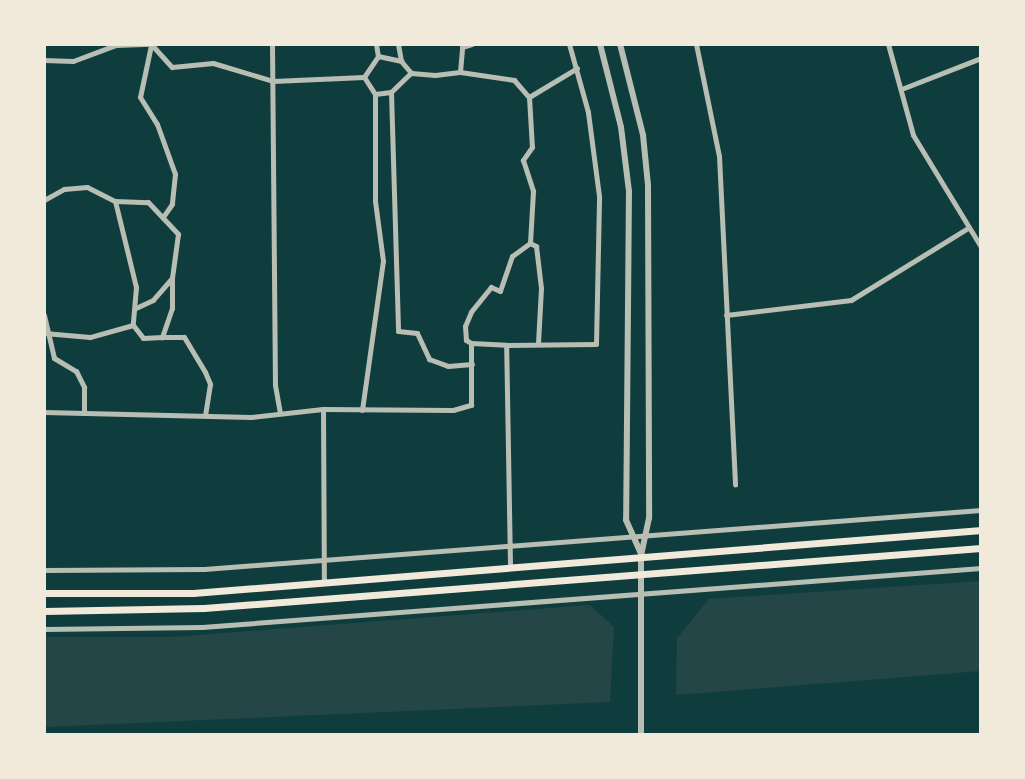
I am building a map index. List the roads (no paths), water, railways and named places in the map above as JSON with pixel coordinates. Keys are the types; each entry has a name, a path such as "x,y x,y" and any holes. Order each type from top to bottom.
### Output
{"main road":[{"path":"44,593 193,593 510,565 981,530"},
{"path":"44,611 204,608 981,548"}],"street":[{"path":"44,60 73,61 116,45 151,44 172,67 213,63 248,78 273,81 364,77"},
{"path":"151,44 140,97 157,124 175,174 172,204 163,217"},
{"path":"272,44 275,385 280,412"},
{"path":"364,77 378,56 376,44"},
{"path":"398,44 401,61 411,73"},
{"path":"460,72 462,47 472,44"},
{"path":"530,243 512,256 500,291 491,287 471,312 465,326 466,340 506,345 596,344 599,196 577,68 569,44"},
{"path":"600,44 623,138 630,201 626,520 641,556"},
{"path":"620,44 643,135 648,185 641,735"},
{"path":"696,44 719,156 735,485"},
{"path":"888,44 904,88 913,135 981,247"},
{"path":"378,56 401,61"},
{"path":"904,88 981,58"},
{"path":"529,97 577,68"},
{"path":"375,94 391,92 411,73 460,72 514,80 529,97 532,147 523,160 533,191 530,243"},
{"path":"362,410 383,261 375,201 375,94 364,77"},
{"path":"391,92 398,331 417,333 429,359 448,366 472,364"},
{"path":"44,200 64,189 87,187 115,201 148,202 178,234 172,278 172,308 162,337"},
{"path":"115,201 136,287 133,325 143,338 184,337 210,384 205,415"},
{"path":"726,315 851,300 968,228"},
{"path":"530,243 536,246 541,288 538,344"},
{"path":"136,308 153,300 172,278"},
{"path":"44,315 54,358 76,371 84,387 84,413"},
{"path":"47,332 90,337 133,325"},
{"path":"44,412 251,417 323,409 453,410 471,405 471,343"},
{"path":"506,345 510,565"},
{"path":"323,409 324,582"},
{"path":"44,570 144,572 981,510"},
{"path":"44,629 202,627 981,568"}]}
